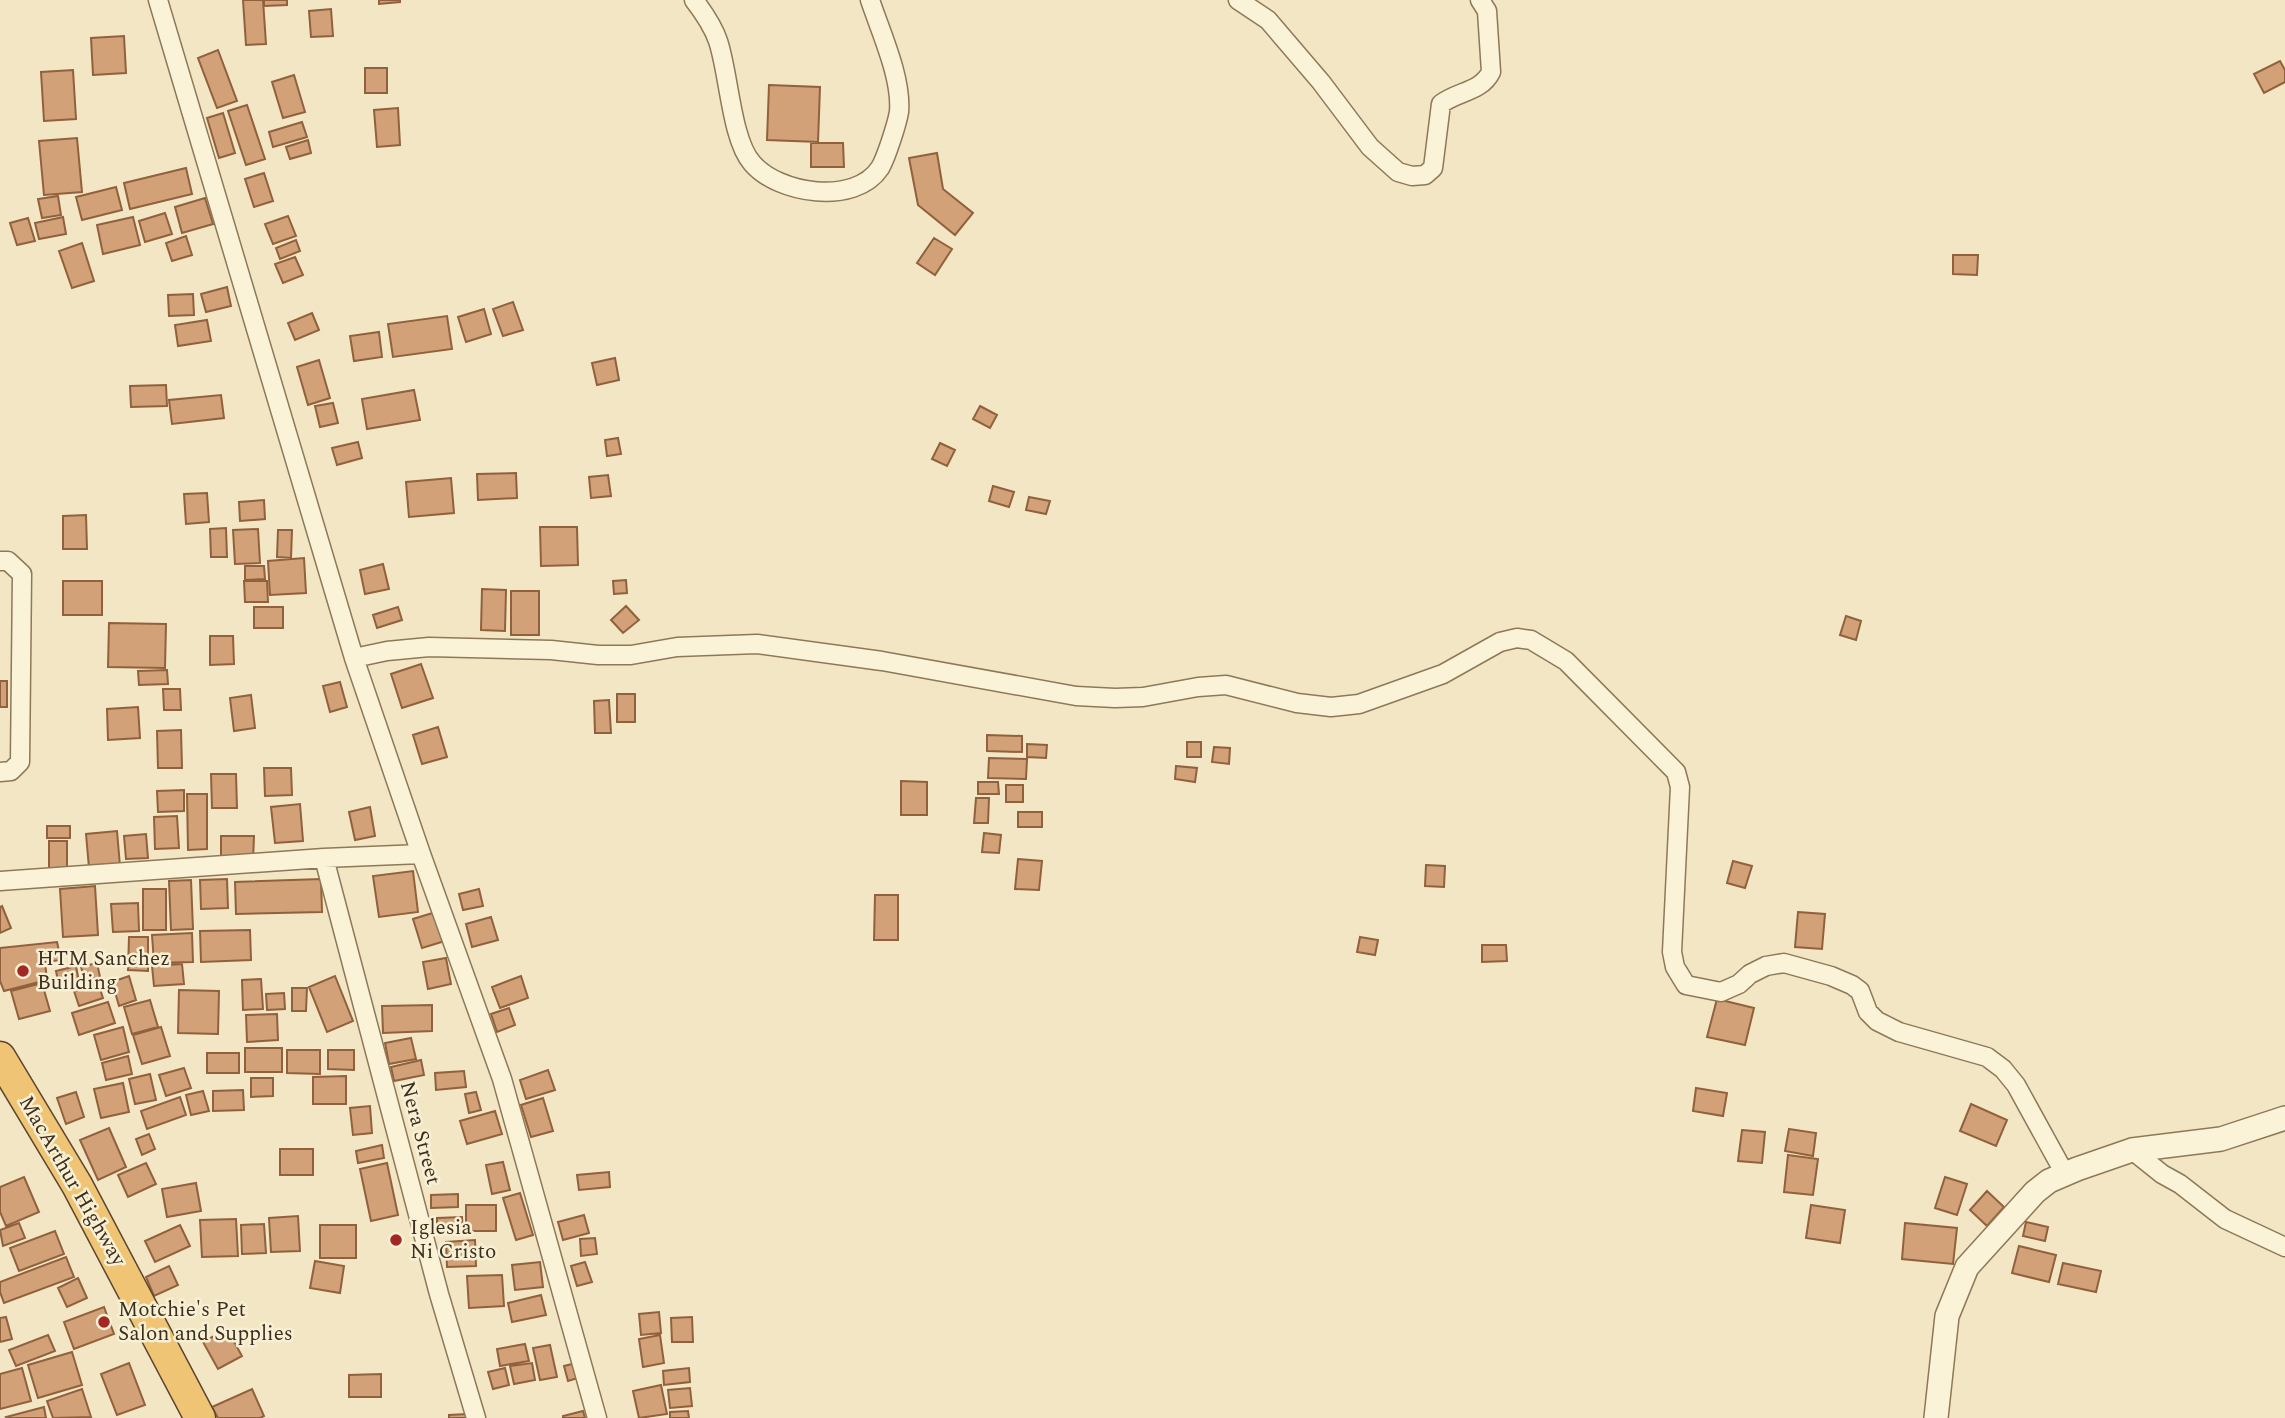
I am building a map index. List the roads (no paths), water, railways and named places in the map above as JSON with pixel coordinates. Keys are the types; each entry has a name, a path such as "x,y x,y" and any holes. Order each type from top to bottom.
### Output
{"highway":[{"name":"MacArthur Highway","path":"0,1057 76,1185 200,1418"}],"street":[{"path":"158,0 355,658 421,854 502,1079 597,1418"},
{"path":"694,0 709,20 718,41 737,134 751,162 772,180 797,188 832,192 862,183 880,168 898,113 898,86 870,0"},
{"path":"1238,0 1268,20 1321,82 1370,146 1398,172 1412,176 1425,175 1433,168 1441,104 1479,87 1487,81 1491,72 1487,11 1480,0"},
{"path":"0,561 8,561 22,574 23,650 20,762 11,771 0,772"},
{"path":"355,658 387,651 429,647 631,655 677,648 757,644 882,661 1076,696 1143,697 1226,685 1297,703 1331,707 1359,704 1443,674 1500,642 1517,638 1531,640 1566,661 1676,772 1680,787 1672,952 1675,967 1686,985 1721,992 1766,966 1784,963 1852,985 1860,991 1868,1012 1877,1021 1899,1032 1987,1057 2003,1069 2015,1085 2065,1174"},
{"path":"0,881 324,858 421,854"},
{"name":"Nera Street","path":"324,858 439,1293 476,1418"},
{"path":"1936,1418 1947,1316 1966,1267 2035,1192 2049,1181 2065,1174 2132,1150 2221,1139 2285,1118"},
{"path":"2132,1150 2225,1219 2285,1247"}],"place":[{"name":"HTM Sanchez Building","path":"23,971"},
{"name":"Iglesia Ni Cristo","path":"396,1240"},
{"name":"Motchie's Pet Salon and Supplies","path":"104,1322"}]}
